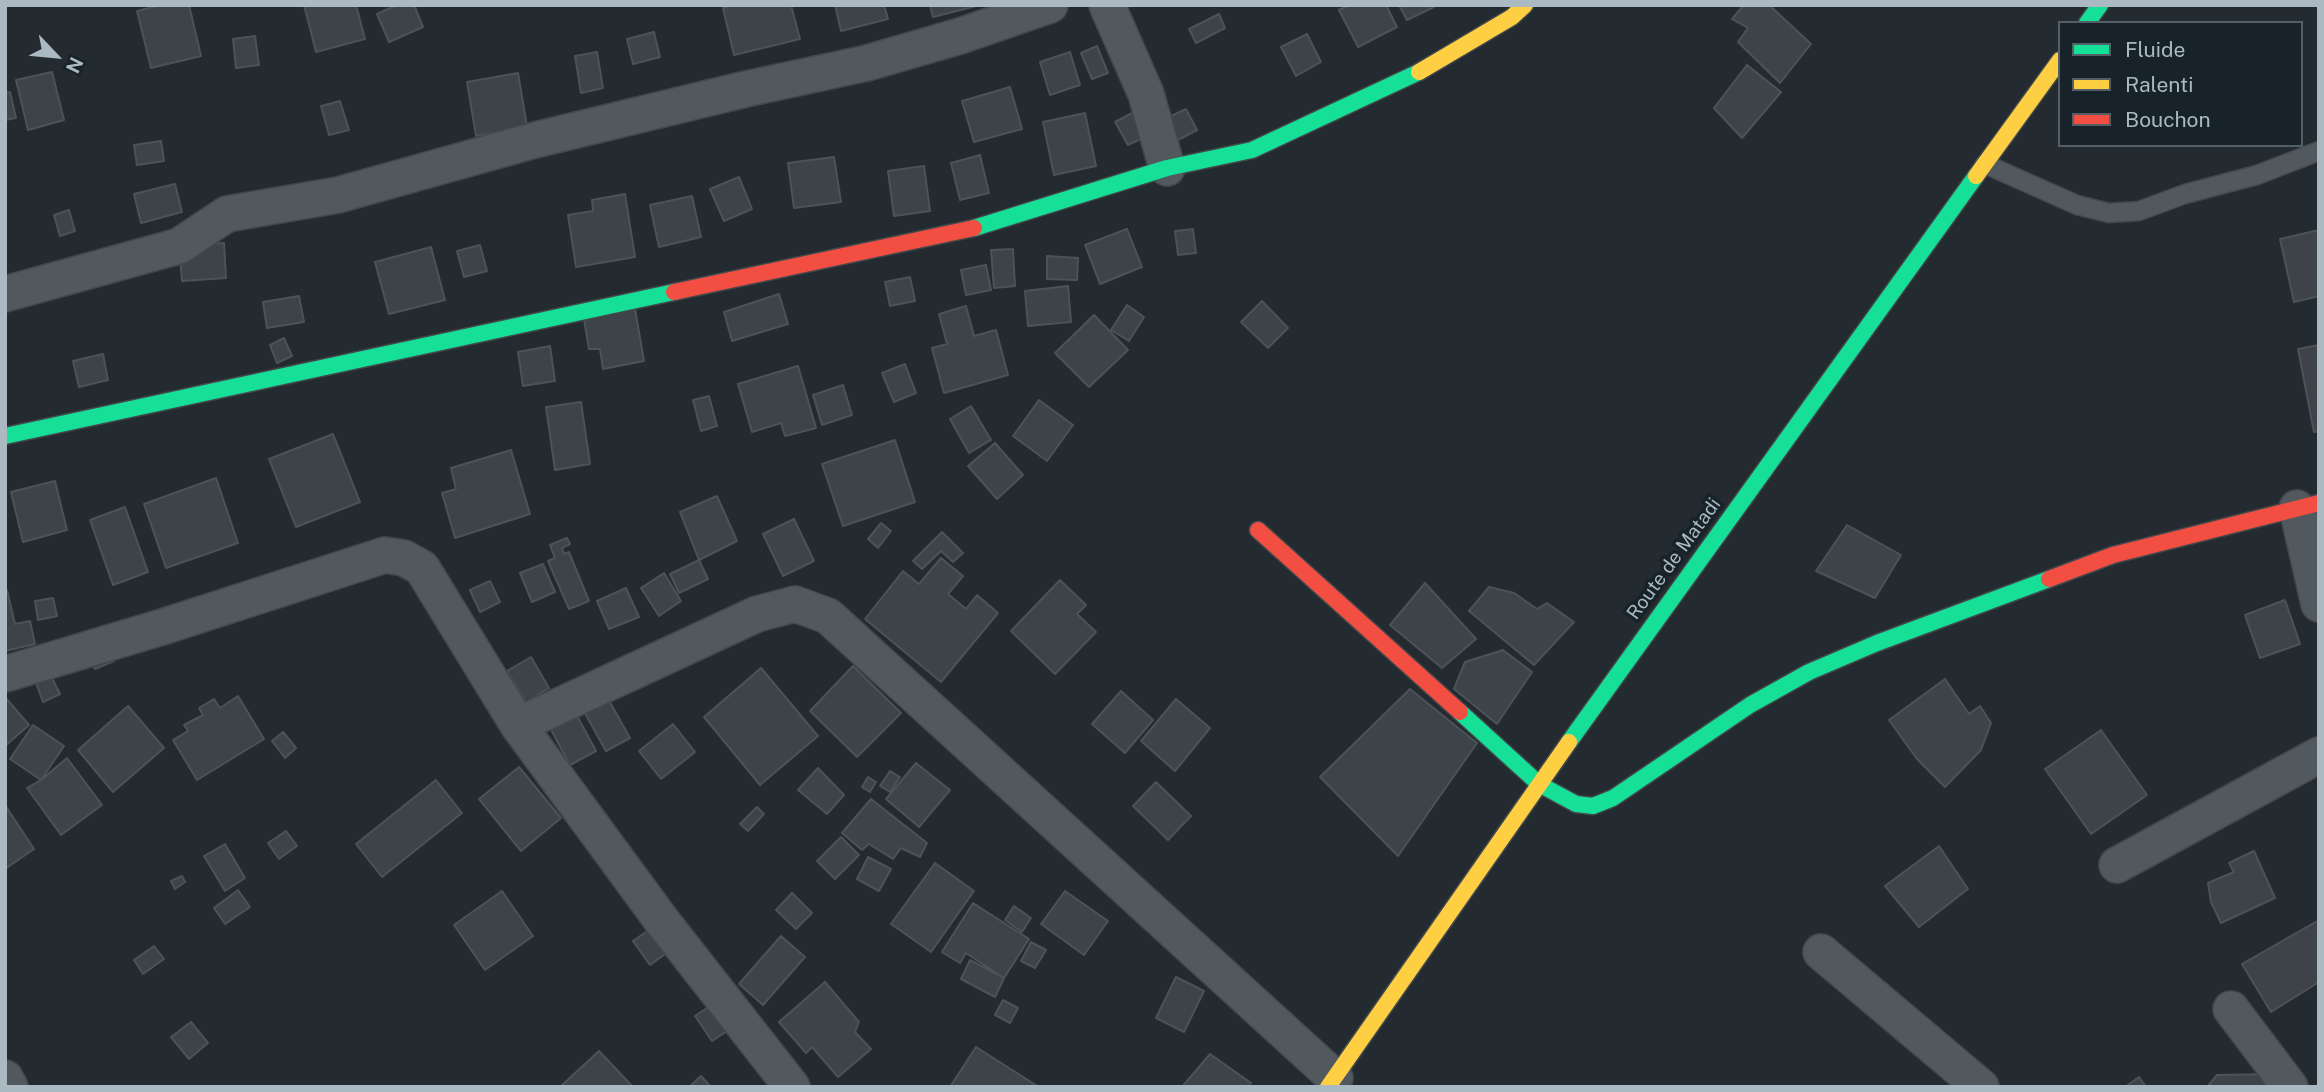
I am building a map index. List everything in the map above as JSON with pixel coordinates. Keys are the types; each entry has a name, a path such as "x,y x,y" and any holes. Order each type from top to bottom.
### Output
{"main road":[{"path":"5,436 973,228 1167,168 1252,150 1412,76 1512,17 1525,5"},
{"path":"2088,21 2099,5"},
{"name":"Route de Matadi","path":"1331,1082 1539,784 2058,63"},
{"path":"1258,530 1539,784 1576,804 1593,806 1613,798 1750,705 1809,672 1877,643 2113,555 2308,505"}],"street":[{"path":"5,294 179,246 227,214 338,195 548,136 867,63 960,36 1050,5"},
{"path":"1107,5 1146,94 1167,168"},
{"path":"2308,505 2319,604"},
{"path":"5,674 385,555 404,558 422,568 518,725 662,921 792,1087"},
{"path":"518,725 757,614 794,604 828,616 1331,1082"},
{"path":"2117,865 2319,755"},
{"path":"1821,952 1981,1087"},
{"path":"2231,1009 2290,1087"},
{"path":"5,1078 10,1087"}],"lane":[{"path":"1985,164 2077,205 2109,213 2139,211 2185,194 2258,175 2319,151"}],"building":[{"path":"161,5 189,5 201,56 151,68 137,11"},
{"path":"304,5 356,5 365,39 316,52"},
{"path":"397,5 414,5 423,27 389,42 377,14"},
{"path":"734,5 791,5 800,39 734,55 723,8"},
{"path":"835,5 884,5 888,19 841,31"},
{"path":"930,5 980,5 933,17"},
{"path":"1350,5 1386,5 1397,27 1358,47 1339,10"},
{"path":"1399,5 1433,5 1434,7 1407,20"},
{"path":"1744,5 1769,5 1811,44 1780,83 1738,42 1748,28 1732,19"},
{"path":"1219,14 1225,28 1196,43 1189,29"},
{"path":"654,32 660,57 633,64 627,39"},
{"path":"1307,34 1321,62 1296,76 1281,47"},
{"path":"255,36 259,65 236,68 233,39"},
{"path":"1097,46 1108,73 1092,79 1081,53"},
{"path":"597,52 603,88 581,93 575,56"},
{"path":"1070,52 1080,85 1050,95 1040,62"},
{"path":"1747,65 1781,92 1742,138 1714,108"},
{"path":"52,72 64,120 28,130 16,80"},
{"path":"518,73 527,127 476,136 467,82"},
{"path":"1010,87 1022,129 974,142 962,101"},
{"path":"10,92 16,118 5,120 5,93"},
{"path":"340,101 349,130 329,135 321,106"},
{"path":"1186,109 1197,130 1178,140 1167,118"},
{"path":"1134,112 1147,136 1128,145 1115,122"},
{"path":"1085,113 1096,166 1054,175 1043,122"},
{"path":"161,141 164,161 137,165 134,145"},
{"path":"980,155 989,193 960,200 951,163"},
{"path":"834,157 841,202 794,208 788,163"},
{"path":"924,166 930,211 894,216 888,171"},
{"path":"739,177 752,209 724,221 710,189"},
{"path":"175,184 182,212 141,223 134,194"},
{"path":"625,194 635,257 576,267 568,215 593,211 592,200"},
{"path":"692,196 701,237 659,247 650,205"},
{"path":"69,210 75,231 60,236 54,215"},
{"path":"1127,229 1142,267 1100,284 1085,245"},
{"path":"1193,229 1196,253 1178,255 1175,231"},
{"path":"2319,230 2319,296 2294,302 2280,239"},
{"path":"224,243 226,278 182,281 179,246"},
{"path":"480,245 487,271 464,277 457,251"},
{"path":"431,247 445,300 389,314 375,262"},
{"path":"1013,249 1015,286 994,288 991,250"},
{"path":"1047,256 1078,258 1077,280 1047,279"},
{"path":"986,265 991,290 966,295 961,270"},
{"path":"910,277 915,301 890,306 885,282"},
{"path":"1068,286 1071,322 1028,326 1025,291"},
{"path":"779,294 788,324 732,341 724,312"},
{"path":"299,296 304,322 267,328 263,302"},
{"path":"1262,301 1288,328 1268,348 1241,322"},
{"path":"1127,305 1144,317 1129,341 1111,330"},
{"path":"966,306 974,336 996,330 1008,375 944,393 932,348 947,344 939,314"},
{"path":"635,309 644,361 603,369 600,349 589,349 584,319"},
{"path":"1094,315 1128,350 1089,387 1055,353"},
{"path":"284,338 292,356 277,363 270,345"},
{"path":"2319,345 2319,431 2314,432 2298,349"},
{"path":"550,346 555,381 523,386 518,352"},
{"path":"103,354 108,380 79,387 73,361"},
{"path":"905,364 916,393 894,402 882,373"},
{"path":"798,366 816,428 785,436 781,423 752,432 738,384"},
{"path":"843,385 852,415 822,425 813,395"},
{"path":"709,396 717,426 701,431 693,400"},
{"path":"1039,400 1073,425 1047,461 1013,436"},
{"path":"581,402 590,464 555,470 546,407"},
{"path":"971,406 991,440 969,453 950,419"},
{"path":"333,434 360,502 296,527 269,459"},
{"path":"895,440 915,502 843,526 822,464"},
{"path":"995,443 1023,475 997,499 968,466"},
{"path":"511,450 530,514 455,538 442,493 456,489 451,468"},
{"path":"216,478 238,543 166,568 144,504"},
{"path":"55,481 67,530 23,542 11,492"},
{"path":"717,496 737,541 699,560 680,512"},
{"path":"125,507 148,572 113,585 90,520"},
{"path":"794,519 814,561 783,576 763,534"},
{"path":"881,523 891,531 878,548 868,539"},
{"path":"1847,525 1901,555 1875,598 1816,571"},
{"path":"942,532 963,553 953,562 941,551 922,569 913,561"},
{"path":"567,538 570,544 562,548 564,554 569,552 589,601 569,609 548,561 555,558 550,545"},
{"path":"941,558 963,576 948,594 966,609 977,595 998,613 941,682 865,619 903,571 919,584"},
{"path":"699,560 708,579 679,593 670,574"},
{"path":"543,564 555,592 532,602 520,573"},
{"path":"664,573 681,601 659,616 641,588"},
{"path":"1060,580 1086,605 1077,614 1096,632 1055,674 1011,631"},
{"path":"490,581 500,602 480,612 470,590"},
{"path":"1425,583 1476,639 1442,668 1390,625"},
{"path":"1489,587 1514,593 1537,609 1547,603 1574,622 1534,665 1469,611"},
{"path":"626,588 639,617 609,629 597,601"},
{"path":"5,590 15,624 30,621 35,644 5,651"},
{"path":"53,598 57,616 38,620 35,601"},
{"path":"2285,600 2300,644 2260,658 2245,615"},
{"path":"108,649 114,661 95,669 90,658"},
{"path":"1503,650 1532,672 1497,724 1454,689 1465,662"},
{"path":"531,657 549,688 526,702 507,671"},
{"path":"853,666 901,713 857,757 810,711"},
{"path":"761,668 818,736 760,785 704,717"},
{"path":"50,674 60,694 43,702 35,680"},
{"path":"1945,679 1969,714 1980,706 1991,723 1981,750 1945,787 1917,759 1889,720"},
{"path":"1410,689 1477,743 1398,856 1320,777"},
{"path":"1121,691 1153,720 1125,753 1092,724"},
{"path":"606,695 630,738 606,751 582,708"},
{"path":"238,696 264,739 197,780 173,740 188,731 184,725 203,715 199,708 214,699 220,708"},
{"path":"5,697 29,725 5,746"},
{"path":"1176,699 1210,728 1175,771 1141,741"},
{"path":"128,706 164,748 113,792 78,750"},
{"path":"575,712 596,751 570,765 549,726"},
{"path":"673,724 695,752 661,779 639,751"},
{"path":"33,725 64,746 41,780 10,759"},
{"path":"2101,730 2147,795 2091,834 2045,769"},
{"path":"283,732 296,748 285,758 272,741"},
{"path":"67,758 102,805 61,835 27,788"},
{"path":"916,763 950,790 919,827 886,799"},
{"path":"519,767 561,818 521,851 479,799"},
{"path":"818,768 844,795 827,814 798,790"},
{"path":"890,771 900,777 890,792 880,786"},
{"path":"868,777 876,782 870,792 862,787"},
{"path":"436,780 462,813 382,877 356,844"},
{"path":"1156,782 1191,816 1168,840 1133,806"},
{"path":"871,799 927,843 920,857 901,848 893,859 869,844 862,850 842,833"},
{"path":"5,805 34,849 5,869"},
{"path":"757,807 764,814 748,831 740,824"},
{"path":"286,831 297,846 279,859 268,843"},
{"path":"841,837 859,855 835,879 817,861"},
{"path":"225,844 245,878 225,891 204,856"},
{"path":"1939,846 1968,889 1919,927 1885,886"},
{"path":"2254,851 2275,898 2221,923 2211,902 2208,883 2234,872 2229,863"},
{"path":"868,857 891,869 879,891 857,879"},
{"path":"935,863 974,891 931,952 891,924"},
{"path":"182,876 185,882 175,889 171,881"},
{"path":"238,890 250,907 225,924 214,908"},
{"path":"502,891 533,936 485,970 454,925"},
{"path":"1065,891 1108,921 1084,955 1041,924"},
{"path":"792,893 812,913 796,929 776,910"},
{"path":"973,903 1029,939 1004,978 966,953 960,963 942,952"},
{"path":"1014,906 1031,918 1022,932 1005,920"},
{"path":"2319,920 2319,982 2271,1012 2242,964"},
{"path":"662,921 679,944 650,965 633,941"},
{"path":"781,936 805,957 763,1005 739,984"},
{"path":"1031,942 1046,950 1035,968 1021,961"},
{"path":"154,946 164,959 143,974 134,960"},
{"path":"970,960 1004,978 995,997 961,979"},
{"path":"1176,977 1204,991 1184,1032 1156,1018"},
{"path":"825,982 859,1022 855,1032 871,1049 838,1077 812,1047 806,1053 779,1022"},
{"path":"719,1000 736,1025 712,1041 695,1016"},
{"path":"1003,1000 1018,1008 1010,1023 995,1015"},
{"path":"191,1022 208,1043 189,1059 171,1037"},
{"path":"976,1047 1039,1087 950,1087"},
{"path":"599,1051 633,1087 560,1087"},
{"path":"1210,1054 1251,1083 1248,1087 1182,1087"},
{"path":"2270,1074 2279,1087 2207,1087 2217,1075"},
{"path":"701,1076 711,1087 689,1087"},
{"path":"2139,1077 2146,1087 2125,1087"}],"traffic: fast":[{"path":"2088,21 2100,5"},
{"path":"974,228 1167,168 1252,150 1419,72"},
{"path":"1569,742 1976,176"},
{"path":"5,436 674,292"},
{"path":"1460,712 1539,784 1576,804 1593,806 1613,798 1750,705 1809,672 1877,643 2049,579"}],"traffic: slow":[{"path":"1419,72 1512,17 1525,5"},
{"path":"1976,176 2058,63"},
{"path":"1328,1087 1569,742"}],"traffic: jam":[{"path":"674,292 974,228"},
{"path":"2049,579 2113,555 2319,503"},
{"path":"1258,530 1460,712"}]}
